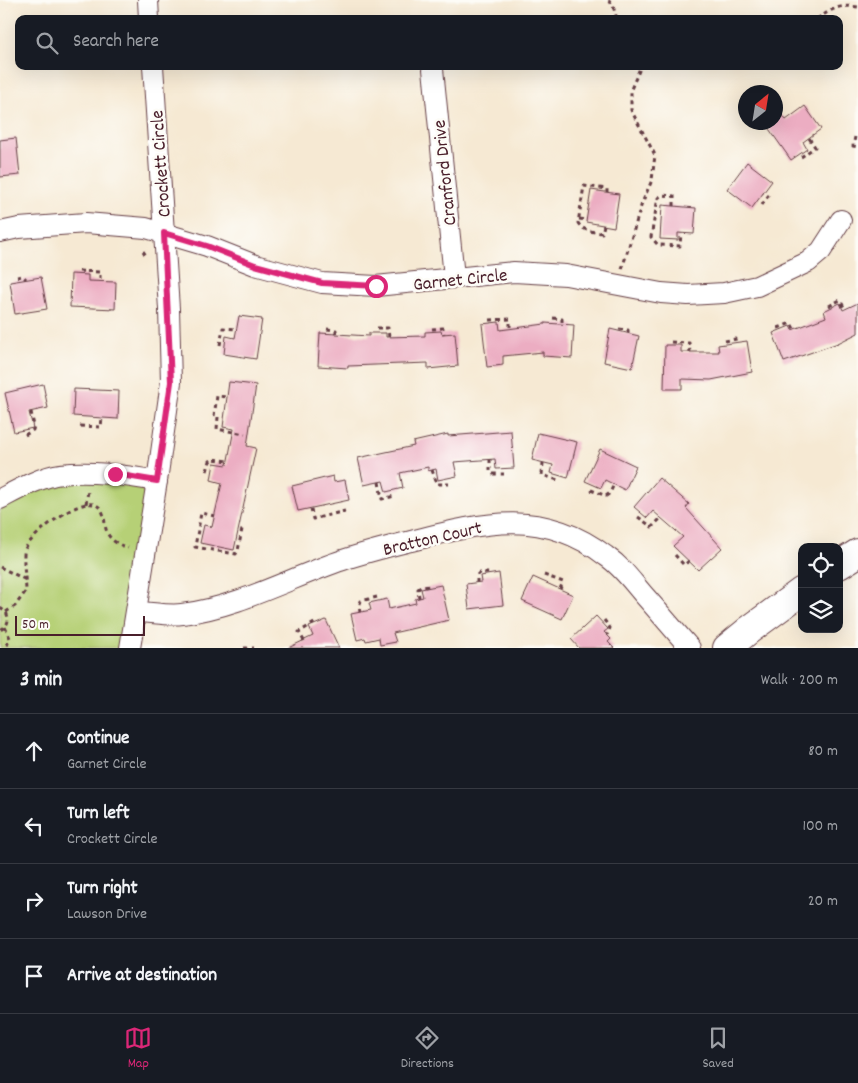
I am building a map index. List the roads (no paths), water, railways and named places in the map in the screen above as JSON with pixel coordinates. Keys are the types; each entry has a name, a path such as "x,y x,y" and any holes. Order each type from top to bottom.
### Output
{"street":[{"path":"148,0 149,15"},
{"name":"Crockett Circle","path":"130,648 171,382 153,70"},
{"name":"Cranford Drive","path":"433,70 454,277"},
{"name":"Garnet Circle","path":"0,232 20,228 86,223 146,228 207,246 255,265 322,283 376,286 427,282 454,277 522,272 566,275 661,293 688,295 724,293 757,286 808,262 821,251 841,220"},
{"path":"0,499 26,486 59,474 115,474 157,481"},
{"name":"Bratton Court","path":"137,612 180,614 237,602 343,560 405,542 483,525 508,522 547,527 572,534 606,555 622,569 690,648"},
{"path":"843,562 858,553"},
{"path":"727,648 798,594"}]}
